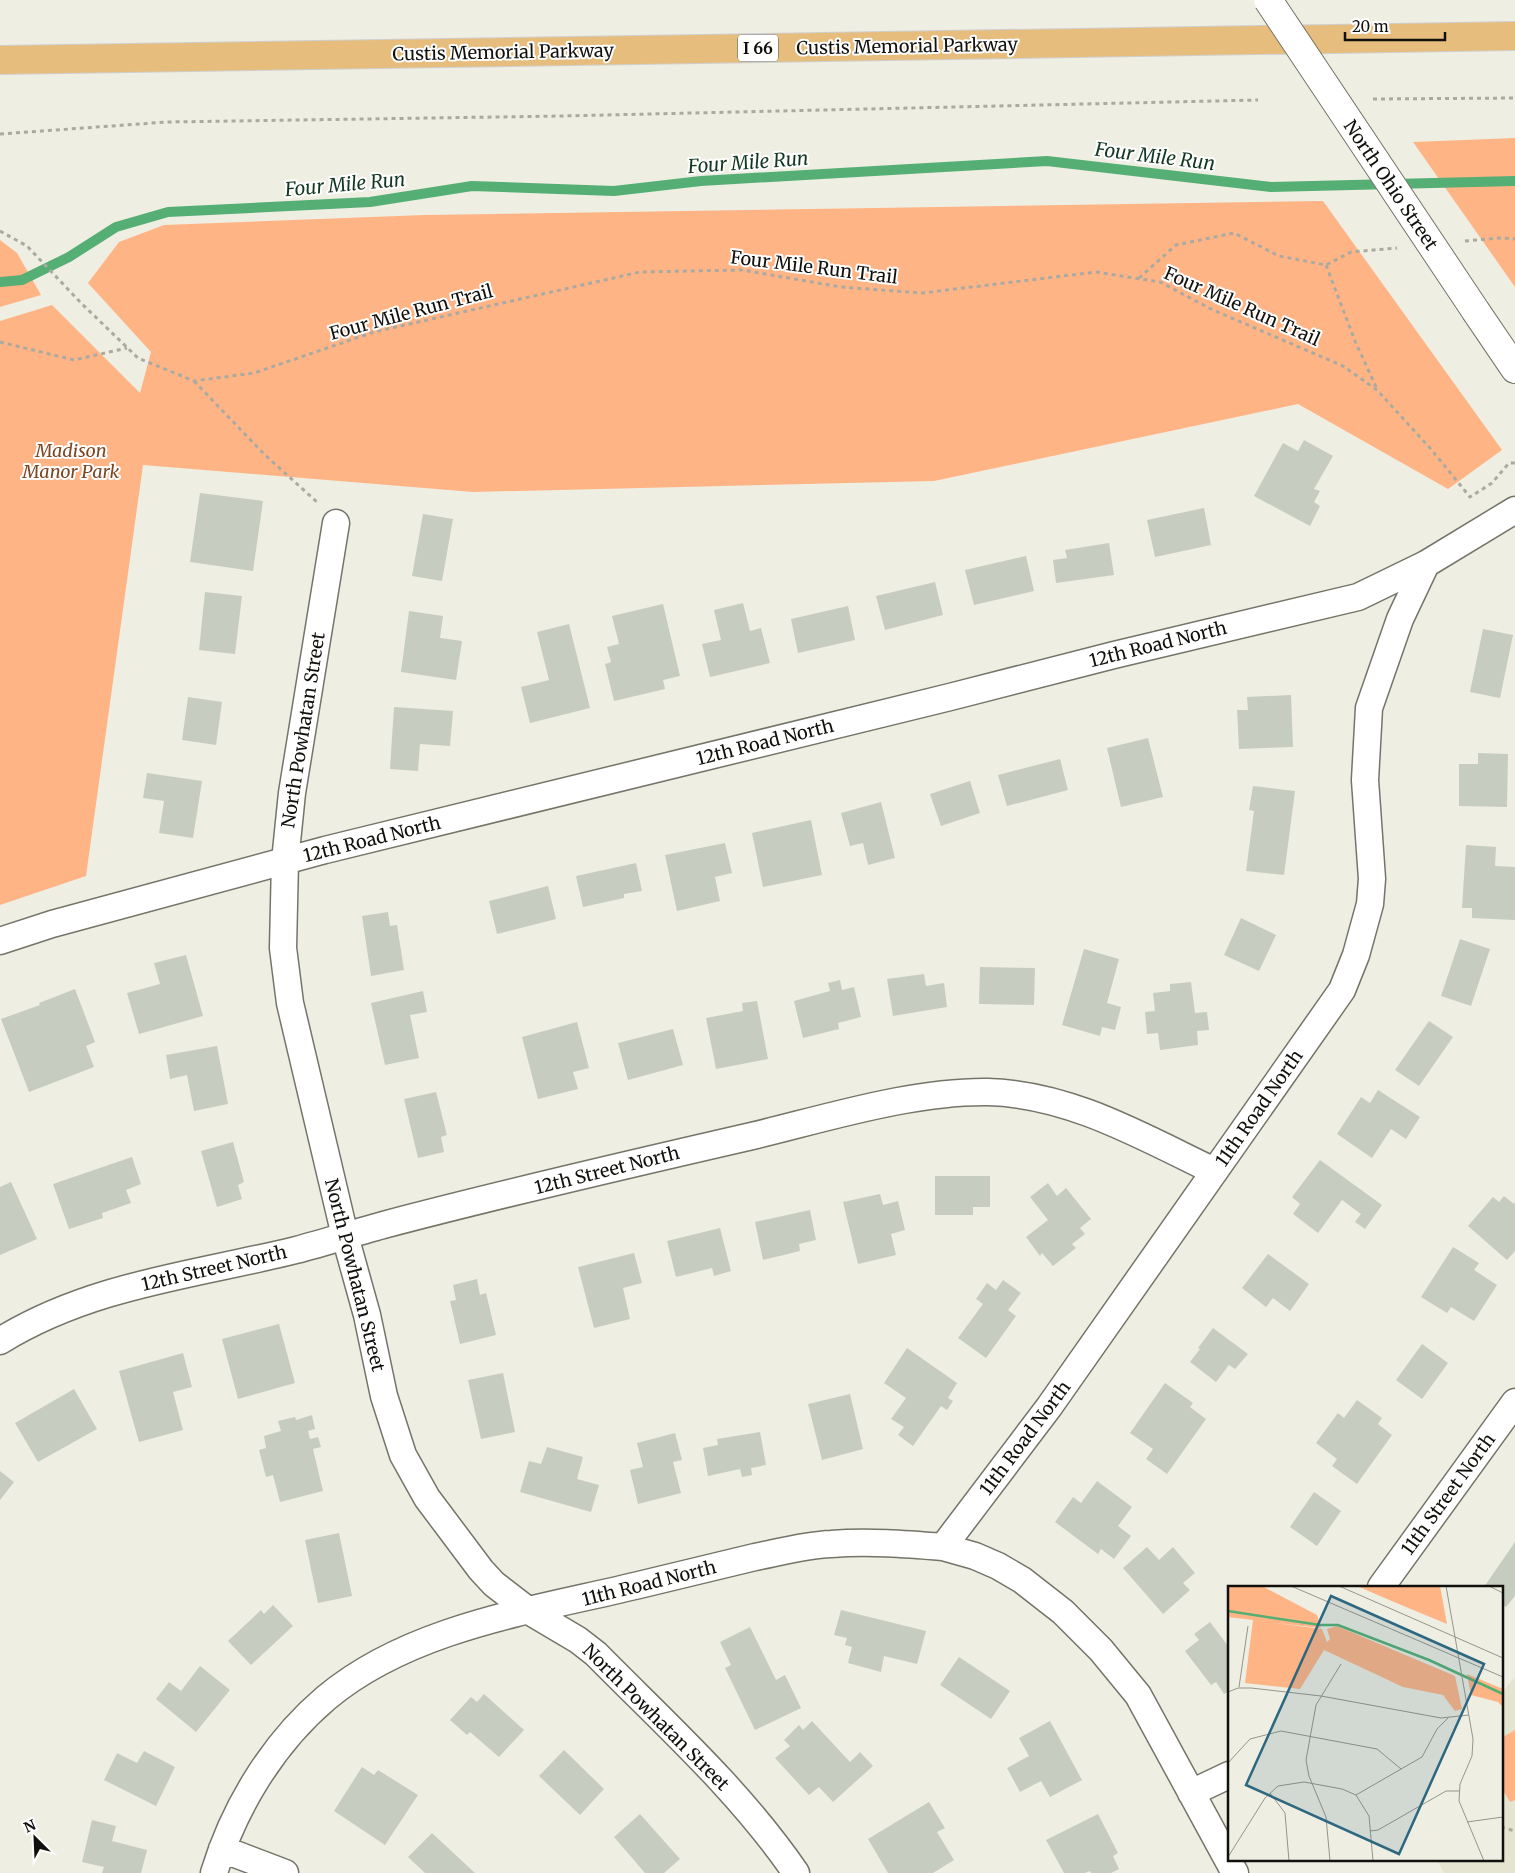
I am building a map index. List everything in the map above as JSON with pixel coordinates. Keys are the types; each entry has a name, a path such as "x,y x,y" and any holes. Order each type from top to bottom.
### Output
{"highway":[{"name":"Custis Memorial Parkway","path":"0,60 1515,36"}],"street":[{"name":"North Ohio Street","path":"1268,0 1515,369"},
{"name":"12th Road North","path":"0,941 52,924 285,861 1114,655 1358,597 1426,564 1515,510"},
{"name":"North Powhatan Street","path":"336,523 295,774 285,861 282,948 290,1003 345,1236 387,1406 398,1442 408,1467 427,1498 481,1570 494,1584 529,1611 578,1640 596,1654 729,1789 774,1842 796,1873"},
{"name":"11th Road North","path":"218,1861 246,1798 268,1762 298,1726 326,1699 365,1671 391,1656 414,1646 460,1630 529,1611 816,1545 866,1543 943,1547 1049,1407 1342,990 1356,955 1370,904 1372,879 1365,780 1369,708 1400,619 1426,564"},
{"name":"12th Street North","path":"0,1341 52,1314 84,1301 162,1279 295,1250 386,1224 654,1158 873,1107 951,1093 990,1092 1052,1101 1120,1126 1214,1171"},
{"name":"11th Street North","path":"1382,1586 1515,1402"},
{"path":"943,1547 975,1556 998,1566 1022,1580 1084,1631 1125,1677 1138,1695 1235,1873"},
{"path":"1191,1793 1228,1775"},
{"path":"218,1861 285,1873"}],"path":[{"path":"1374,100 1515,98"},
{"path":"0,134 167,122 562,116 1258,100"},
{"name":"Four Mile Run Trail","path":"0,231 27,246 81,303 138,358 194,381 254,373 374,332 640,272 742,270 842,287 922,293 1096,272 1160,282 1213,310 1343,366 1377,390 1430,448 1470,497 1492,483 1510,463 1515,463"},
{"path":"1138,279 1176,245 1234,233 1279,256 1326,265 1351,252 1400,247"},
{"path":"1460,242 1499,238 1515,239"},
{"path":"1326,265 1354,341 1377,390"},
{"path":"0,342 74,360 127,348"},
{"path":"194,381 265,455 305,490 336,523"},
{"path":"1502,1827 1515,1831"}],"shaded area":[{"path":"1515,1677 1515,1873 1444,1873 1438,1860 1502,1860 1502,1693"}],"green space":[{"path":"1515,138 1515,287 1413,142"},
{"name":"Madison Manor Park","path":"1323,201 1502,450 1448,489 1298,404 934,481 473,492 143,465 86,876 0,905 0,321 52,305 140,393 151,352 88,283 119,242 164,225 424,215"},
{"path":"0,240 17,253 41,295 0,307"},
{"path":"1515,1730 1515,1800 1510,1802 1502,1789 1502,1737"}],"building":[{"path":"1304,440 1333,456 1314,489 1320,491 1314,502 1320,506 1310,526 1254,496 1283,443 1298,451"},
{"path":"200,493 263,501 253,571 190,562"},
{"path":"1204,508 1211,545 1155,557 1147,520"},
{"path":"423,514 453,519 442,581 412,576"},
{"path":"1109,543 1114,575 1056,583 1053,560 1067,558 1065,550"},
{"path":"1026,556 1034,591 974,605 965,570"},
{"path":"935,582 943,615 885,630 876,596"},
{"path":"205,592 242,596 235,654 199,650"},
{"path":"743,603 750,631 761,628 770,663 710,677 702,644 721,640 714,610"},
{"path":"663,604 680,676 663,680 665,689 614,701 605,664 611,662 607,647 619,644 612,616"},
{"path":"848,606 855,640 798,653 791,619"},
{"path":"409,611 443,616 440,638 462,641 456,680 401,672"},
{"path":"569,624 590,708 530,723 521,687 549,680 537,632"},
{"path":"1483,629 1513,635 1500,698 1470,692"},
{"path":"1291,695 1293,747 1239,749 1237,710 1248,710 1247,697"},
{"path":"188,697 222,702 216,745 182,740"},
{"path":"394,707 453,711 450,746 420,744 418,771 390,769"},
{"path":"1148,738 1163,797 1121,807 1107,748"},
{"path":"1478,753 1508,754 1507,807 1459,806 1459,764 1478,764"},
{"path":"1060,759 1068,790 1007,806 998,775"},
{"path":"147,773 202,781 193,838 159,833 164,801 143,798"},
{"path":"970,781 980,813 941,826 930,794"},
{"path":"1253,786 1295,791 1284,875 1246,871 1254,811 1249,810"},
{"path":"881,802 895,858 868,865 863,843 850,846 841,813"},
{"path":"811,820 822,875 763,887 752,833"},
{"path":"725,843 732,873 715,877 720,901 677,911 665,855"},
{"path":"1466,845 1496,847 1495,866 1515,867 1515,920 1472,918 1472,908 1462,908"},
{"path":"636,863 642,891 624,894 624,898 583,907 576,876"},
{"path":"548,886 556,919 497,934 489,901"},
{"path":"388,912 390,926 397,925 404,970 371,976 362,916"},
{"path":"1241,918 1276,935 1259,971 1224,955"},
{"path":"1460,939 1490,949 1471,1006 1441,996"},
{"path":"1084,949 1119,959 1107,1003 1121,1007 1115,1030 1102,1027 1100,1036 1062,1025"},
{"path":"186,955 203,1016 139,1034 127,993 160,984 154,963"},
{"path":"980,967 1035,968 1034,1005 979,1004"},
{"path":"924,974 926,986 944,983 947,1007 893,1016 887,979"},
{"path":"840,980 842,990 854,987 861,1017 838,1023 839,1029 803,1038 794,1001 830,991 828,983"},
{"path":"1191,982 1195,1013 1207,1012 1209,1030 1197,1031 1198,1045 1160,1050 1158,1033 1147,1034 1145,1012 1155,1011 1153,993 1170,991 1170,984"},
{"path":"75,989 95,1042 86,1046 94,1067 29,1092 1,1019 40,1005 39,1003"},
{"path":"423,991 427,1012 410,1015 419,1058 385,1065 371,1003"},
{"path":"757,1001 768,1059 716,1069 706,1018 743,1011 742,1003"},
{"path":"1429,1021 1453,1037 1419,1086 1395,1070"},
{"path":"577,1022 589,1068 573,1072 578,1089 538,1099 522,1037"},
{"path":"673,1029 683,1065 628,1080 618,1043"},
{"path":"217,1046 228,1104 194,1111 187,1075 170,1079 166,1055"},
{"path":"1378,1090 1420,1117 1406,1139 1391,1129 1372,1158 1337,1134 1361,1097 1370,1103"},
{"path":"436,1092 447,1135 441,1137 444,1152 418,1158 404,1099"},
{"path":"233,1142 244,1182 238,1185 242,1199 217,1207 201,1151"},
{"path":"132,1157 141,1184 126,1190 131,1203 102,1213 103,1218 69,1229 53,1184"},
{"path":"1320,1160 1382,1205 1365,1229 1355,1222 1361,1214 1342,1200 1318,1233 1293,1214 1300,1204 1292,1197"},
{"path":"935,1176 990,1176 990,1207 973,1207 973,1215 935,1215"},
{"path":"11,1182 37,1239 0,1255 0,1187"},
{"path":"1048,1183 1057,1196 1066,1188 1091,1219 1080,1228 1085,1234 1072,1244 1076,1248 1053,1266 1042,1253 1040,1256 1026,1237 1048,1220 1030,1197"},
{"path":"880,1194 883,1205 898,1201 905,1230 891,1234 896,1255 858,1264 843,1202"},
{"path":"1504,1196 1514,1204 1515,1202 1515,1251 1507,1260 1468,1226 1493,1197 1499,1202"},
{"path":"810,1210 816,1240 799,1244 800,1251 763,1260 755,1222"},
{"path":"720,1228 731,1271 714,1276 712,1268 676,1277 667,1241"},
{"path":"1453,1247 1479,1263 1474,1270 1497,1285 1474,1321 1451,1307 1447,1313 1421,1297"},
{"path":"634,1253 642,1283 623,1288 630,1319 594,1328 578,1267"},
{"path":"1268,1254 1309,1284 1290,1311 1273,1298 1266,1307 1242,1288"},
{"path":"477,1279 480,1295 486,1293 496,1335 460,1344 450,1301 456,1300 453,1285"},
{"path":"1003,1280 1021,1293 1008,1310 1016,1316 986,1358 958,1338 983,1304 976,1299 987,1283 996,1290"},
{"path":"279,1324 295,1383 238,1399 222,1339"},
{"path":"1213,1328 1248,1354 1235,1369 1229,1365 1216,1382 1190,1362"},
{"path":"1422,1344 1448,1363 1422,1399 1396,1380"},
{"path":"907,1348 957,1383 948,1398 953,1401 947,1410 941,1406 913,1446 898,1435 904,1427 891,1419 906,1398 884,1383"},
{"path":"183,1353 192,1387 173,1392 183,1430 139,1442 119,1371"},
{"path":"503,1373 515,1432 481,1439 468,1380"},
{"path":"1165,1383 1193,1403 1190,1407 1206,1419 1167,1474 1146,1459 1153,1449 1130,1433"},
{"path":"74,1389 97,1429 38,1462 15,1423"},
{"path":"850,1394 863,1449 822,1460 808,1404"},
{"path":"1357,1400 1382,1418 1378,1424 1392,1435 1357,1484 1332,1466 1337,1459 1316,1443 1338,1413 1344,1418"},
{"path":"312,1415 315,1429 308,1431 310,1439 318,1437 321,1447 313,1449 323,1491 280,1502 273,1475 266,1477 259,1450 266,1448 264,1436 281,1431 278,1421 295,1417 296,1420"},
{"path":"760,1432 766,1465 751,1468 752,1475 742,1477 740,1469 708,1476 703,1448 718,1445 717,1439"},
{"path":"675,1433 682,1460 673,1462 681,1493 638,1504 630,1470 643,1467 637,1443"},
{"path":"547,1447 583,1457 577,1479 599,1485 591,1512 520,1492 529,1461 541,1464"},
{"path":"0,1471 14,1482 0,1500"},
{"path":"1097,1481 1132,1507 1118,1526 1131,1536 1114,1559 1101,1549 1098,1554 1055,1522 1073,1497 1081,1503"},
{"path":"1314,1492 1341,1511 1317,1546 1290,1527"},
{"path":"339,1533 352,1596 318,1603 305,1540"},
{"path":"1515,1542 1515,1596 1506,1607 1502,1605 1502,1586 1485,1586"},
{"path":"1147,1547 1159,1560 1173,1547 1195,1573 1183,1583 1190,1590 1163,1614 1123,1568"},
{"path":"273,1605 293,1626 251,1665 228,1641 261,1610 264,1614"},
{"path":"841,1610 926,1631 917,1664 884,1656 881,1672 848,1663 852,1647 845,1645 847,1638 834,1635"},
{"path":"1210,1622 1228,1646 1228,1692 1224,1694 1216,1682 1211,1685 1185,1651 1199,1640 1194,1634"},
{"path":"750,1627 776,1680 785,1675 801,1708 755,1730 725,1668 731,1665 720,1642"},
{"path":"959,1657 1010,1691 991,1719 940,1685"},
{"path":"200,1666 230,1690 196,1732 156,1699 169,1682 181,1691"},
{"path":"484,1694 524,1730 499,1757 470,1732 467,1735 450,1720 471,1697 477,1702"},
{"path":"812,1721 850,1762 860,1752 873,1766 833,1802 819,1787 809,1795 775,1758 790,1746 784,1740 799,1725 803,1730"},
{"path":"1050,1721 1082,1780 1050,1797 1041,1781 1020,1792 1007,1768 1029,1756 1019,1738"},
{"path":"564,1750 604,1789 580,1815 539,1776"},
{"path":"144,1751 175,1767 156,1806 104,1780 117,1753 137,1763"},
{"path":"362,1767 374,1775 378,1770 418,1795 385,1845 334,1811"},
{"path":"929,1802 945,1828 937,1832 954,1860 933,1873 888,1873 868,1839"},
{"path":"640,1814 680,1859 664,1873 645,1873 614,1837"},
{"path":"1098,1814 1118,1853 1113,1856 1119,1869 1111,1873 1091,1873 1090,1871 1085,1873 1064,1873 1046,1840"},
{"path":"92,1820 116,1826 112,1841 147,1850 141,1873 102,1873 104,1867 82,1862"},
{"path":"432,1833 475,1873 425,1873 408,1857"}],"waterway":[{"name":"Four Mile Run","path":"0,282 22,280 69,257 116,227 168,212 370,202 472,186 614,191 701,181 1047,161 1271,187 1515,181"}]}
